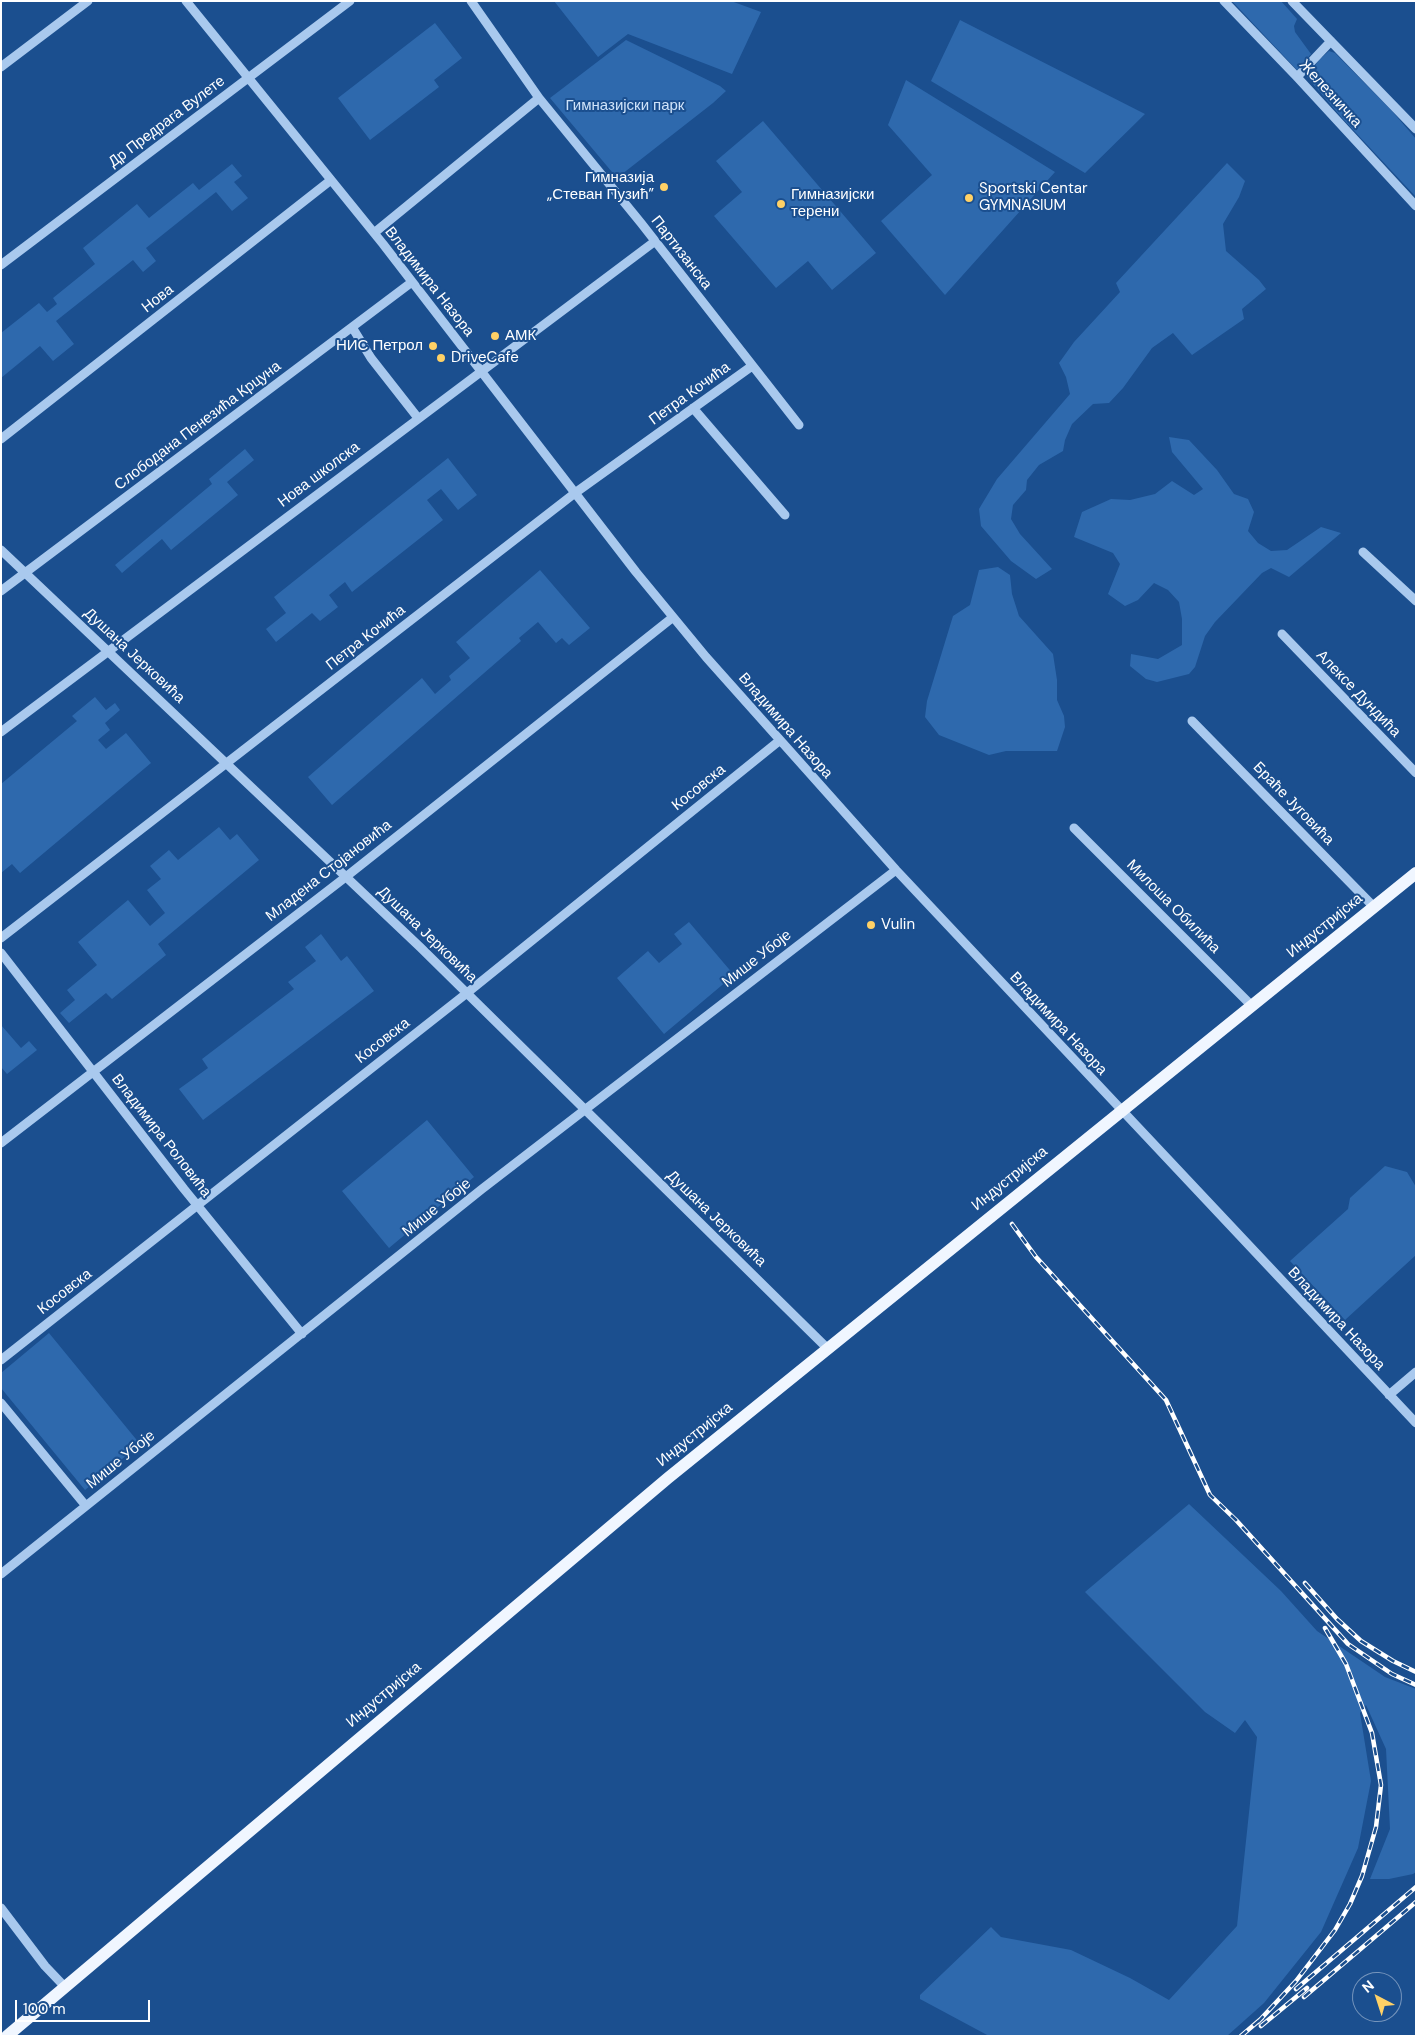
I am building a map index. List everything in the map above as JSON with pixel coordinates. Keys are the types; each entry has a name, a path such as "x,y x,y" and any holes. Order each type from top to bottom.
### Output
{"main road":[{"name":"Индустријска","path":"7,2036 592,1542 827,1348 1416,873"}],"street":[{"path":"1,67 88,1"},
{"name":"Владимира Назора","path":"186,1 374,233 672,618 896,870 1416,1423"},
{"name":"Др Предрага Вулете","path":"1,265 350,1"},
{"name":"Партизанска","path":"471,1 539,98 799,425"},
{"name":"Железничка","path":"1224,1 1298,77 1416,206"},
{"path":"1292,1 1416,129"},
{"path":"1298,77 1332,41"},
{"path":"374,233 539,98"},
{"name":"Нова","path":"1,439 331,180"},
{"name":"Нова школска","path":"1,732 654,242"},
{"name":"Слободана Пенезића Крцуна","path":"1,591 412,282"},
{"path":"352,327 371,358 418,418"},
{"name":"Петра Кочића","path":"1,938 228,764 574,493 752,366"},
{"path":"693,408 785,515"},
{"name":"Душана Јерковића","path":"1,550 347,876 827,1348"},
{"path":"1363,552 1416,601"},
{"name":"Младена Стојановића","path":"1,1143 347,876 672,618"},
{"name":"Алексе Дундића","path":"1282,634 1416,773"},
{"name":"Браће Југовића","path":"1192,721 1374,907"},
{"name":"Косовска","path":"1,1360 467,993 779,740"},
{"name":"Милоша Обилића","path":"1074,828 1252,1006"},
{"name":"Мише Убоје","path":"1,1574 585,1110 896,870"},
{"name":"Владимира Роловића","path":"1,953 197,1205 302,1334"},
{"path":"1389,1395 1416,1372"},
{"path":"1,1403 86,1506"},
{"path":"1,1908 45,1966 65,1987"}],"green space":[{"path":"554,1 731,1 761,12 732,74 628,34 598,57"},
{"path":"1232,1 1281,1 1297,19 1294,26 1295,32 1311,54 1297,70"},
{"path":"960,20 1145,114 1085,173 931,81"},
{"path":"435,23 462,58 434,80 439,87 370,140 338,98"},
{"name":"Гимназијски парк","path":"626,40 720,86 726,91 617,178 550,98"},
{"path":"1329,51 1335,53 1392,111 1416,139 1416,197 1343,119 1307,77 1319,60"},
{"name":"Sportski Centar GYMNASIUM","path":"906,80 1055,172 945,295 881,221 932,175 888,125"},
{"name":"Гимназијски терени","path":"763,121 876,253 832,290 808,261 776,288 714,216 742,192 716,161"},
{"path":"1227,163 1245,181 1239,197 1223,224 1226,251 1259,280 1266,289 1242,309 1244,319 1192,355 1173,333 1152,348 1123,388 1109,403 1093,404 1072,424 1065,440 1063,451 1039,465 1027,480 1026,490 1013,505 1011,519 1020,534 1052,569 1036,579 1011,561 981,526 979,509 997,479 1070,394 1066,377 1059,363 1074,342 1120,292 1116,283"},
{"path":"232,164 242,176 234,182 248,198 232,211 216,192 146,248 156,261 143,272 133,260 56,321 74,344 53,361 40,346 1,378 1,333 39,303 47,312 57,304 53,298 95,264 83,248 137,204 149,218 193,183 199,190"},
{"path":"1169,437 1189,440 1217,470 1234,494 1248,499 1254,512 1248,531 1258,543 1271,551 1287,550 1321,527 1341,533 1289,577 1271,568 1262,573 1215,622 1205,636 1195,667 1189,674 1157,682 1146,679 1130,666 1131,654 1158,659 1182,645 1182,619 1179,602 1168,590 1154,583 1138,600 1125,606 1108,594 1120,564 1113,553 1074,537 1082,512 1111,499 1130,500 1155,494 1172,481 1194,495 1203,489 1172,452"},
{"path":"245,449 254,460 227,482 238,495 171,550 162,539 122,573 115,565 212,484 209,479"},
{"path":"448,458 477,495 458,510 441,489 427,500 443,520 352,592 345,582 329,595 338,607 320,621 312,613 276,642 266,629 286,613 274,597"},
{"path":"998,567 1010,575 1012,594 1019,616 1053,654 1057,680 1057,700 1064,716 1065,727 1057,751 1006,751 989,755 939,735 925,717 927,701 953,616 970,605 979,570"},
{"path":"540,570 590,628 569,645 562,638 556,643 538,622 519,638 521,641 332,805 308,777 422,678 435,694 451,680 449,676 470,658 456,642"},
{"path":"95,697 106,710 115,703 120,710 105,723 110,730 98,740 106,749 126,733 151,763 20,873 12,864 1,873 1,784 77,721 72,716"},
{"path":"219,827 230,840 237,834 259,860 158,944 166,955 112,999 106,993 69,1023 60,1013 75,1000 67,990 97,965 78,942 128,900 150,926 165,913 147,890 161,879 150,866 169,850 178,860"},
{"path":"689,922 734,975 664,1034 617,978 648,951 659,963 682,944 674,934"},
{"path":"321,934 341,961 347,956 374,991 203,1120 179,1089 208,1068 202,1059 294,989 288,982 316,961 305,947"},
{"path":"1,1025 21,1048 29,1041 37,1050 7,1074 1,1067"},
{"path":"427,1120 474,1177 389,1248 342,1191"},
{"path":"1385,1166 1407,1172 1416,1187 1416,1255 1345,1320 1290,1261 1348,1209 1350,1198"},
{"path":"49,1333 140,1444 85,1490 1,1388 1,1373"},
{"path":"1189,1504 1281,1591 1317,1631 1385,1677 1416,1689 1416,1872 1389,1879 1370,1879 1390,1829 1386,1749 1366,1705 1360,1713 1371,1781 1358,1848 1321,1932 1264,2003 1227,2036 989,2036 920,1999 920,1995 991,1927 1001,1937 1071,1950 1130,1978 1169,2000 1237,1926 1257,1737 1245,1720 1235,1733 1205,1712 1085,1592"}],"railway":[{"path":"1012,1224 1036,1257 1166,1400 1210,1495 1236,1520 1348,1644 1392,1674 1416,1685"},
{"path":"1305,1583 1337,1619 1361,1641 1393,1661 1416,1672"},
{"path":"1258,2022 1296,1981 1335,1930 1350,1904 1362,1876 1376,1827 1381,1785 1372,1733 1346,1664 1325,1628"},
{"path":"1296,1989 1416,1887"},
{"path":"1304,1997 1416,1902"},
{"path":"1261,2026 1307,1988"},
{"path":"1241,2036 1262,2018"}],"place":[{"name":"Гимназија „Стеван Пузић”","path":"664,187"},
{"name":"Sportski Centar GYMNASIUM","path":"969,198"},
{"name":"Гимназијски терени","path":"781,204"},
{"name":"АМК","path":"495,336"},
{"name":"НИС Петрол","path":"433,346"},
{"name":"DriveCafe","path":"441,358"},
{"name":"Vulin","path":"871,925"}]}
